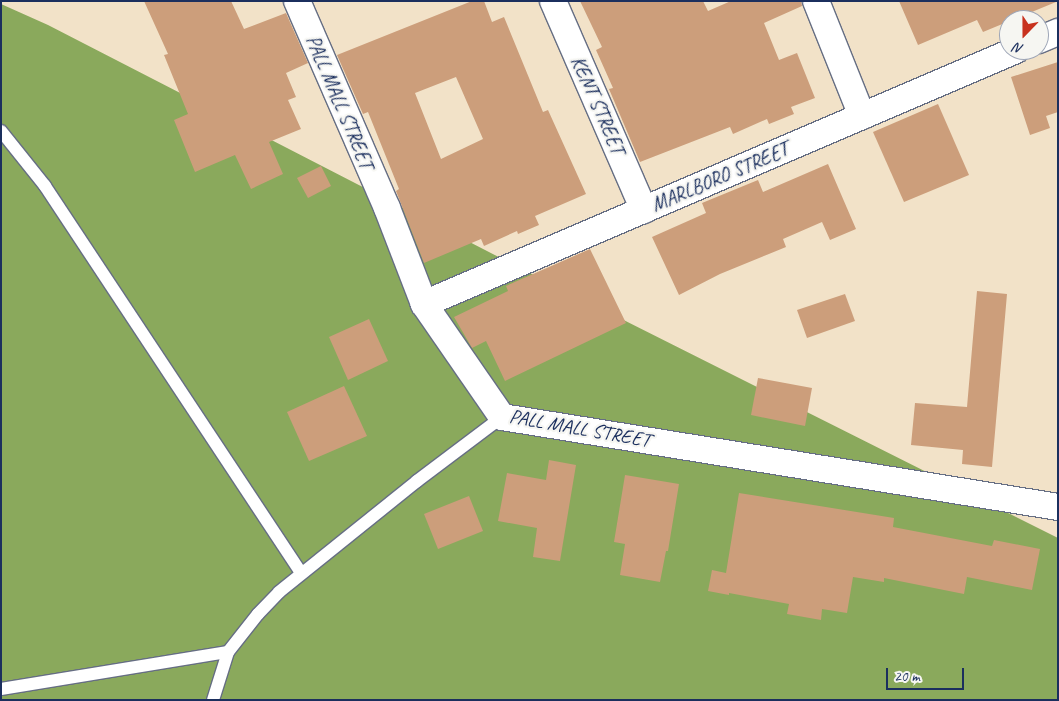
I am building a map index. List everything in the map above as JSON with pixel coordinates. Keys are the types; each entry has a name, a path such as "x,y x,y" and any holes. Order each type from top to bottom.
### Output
{"street":[{"name":"PALL MALL STREET","path":"297,1 387,208 424,304 502,417 1058,507"},
{"name":"KENT STREET","path":"553,1 644,210"},
{"path":"816,1 862,116"},
{"name":"MARLBORO STREET","path":"424,304 999,57"}],"lane":[{"path":"1,130 45,186 301,573"},
{"path":"213,700 228,652 258,614 301,573 502,417"},
{"path":"1,688 228,652"}],"green space":[{"path":"1,4 48,25 520,268 1058,538 1058,700 1,700"}],"building":[{"path":"144,1 231,1 244,29 286,13 308,63 286,73 296,97 288,100 301,129 269,142 283,174 251,189 235,155 195,172 174,120 188,114 164,55 168,54"},
{"path":"472,1 484,1 492,22 504,17 543,112 548,110 586,194 535,216 539,225 518,234 517,231 484,246 481,239 424,263 396,191 399,189 368,112 363,114 337,55","holes":["456,77 483,139 441,159 415,93"]},
{"path":"580,1 703,1 708,11 731,1 801,1 802,6 764,23 779,60 797,53 815,98 791,107 794,114 769,124 767,119 733,134 730,127 640,162 609,89 613,88 596,50 602,47"},
{"path":"899,1 1056,1 1037,10 999,10 999,25 983,32 977,20 918,45"},
{"path":"1058,62 1058,112 1046,116 1050,128 1030,135 1011,77"},
{"path":"938,104 969,175 904,202 873,132"},
{"path":"828,164 856,229 830,240 822,222 783,239 786,247 720,274 679,295 652,237 706,213 702,203 758,180 763,192"},
{"path":"321,166 331,186 308,198 297,178"},
{"path":"590,249 626,323 505,381 486,341 472,348 454,317 508,291 506,286"},
{"path":"977,291 1007,294 992,467 962,464 963,450 911,445 915,403 967,407"},
{"path":"845,294 855,321 807,338 797,310"},
{"path":"369,319 388,361 348,380 329,337"},
{"path":"758,378 812,388 805,426 751,415"},
{"path":"344,386 367,436 309,461 287,412"},
{"path":"549,460 576,465 560,561 533,557 537,528 498,521 507,473 546,480"},
{"path":"625,475 679,484 668,551 666,551 660,582 620,575 625,544 614,542"},
{"path":"739,493 894,518 893,527 992,546 994,540 1040,549 1032,590 967,577 964,594 884,578 884,582 853,577 847,613 822,609 821,620 787,614 789,604 708,591 712,570 726,573"},
{"path":"469,496 483,531 438,549 424,514"}]}
